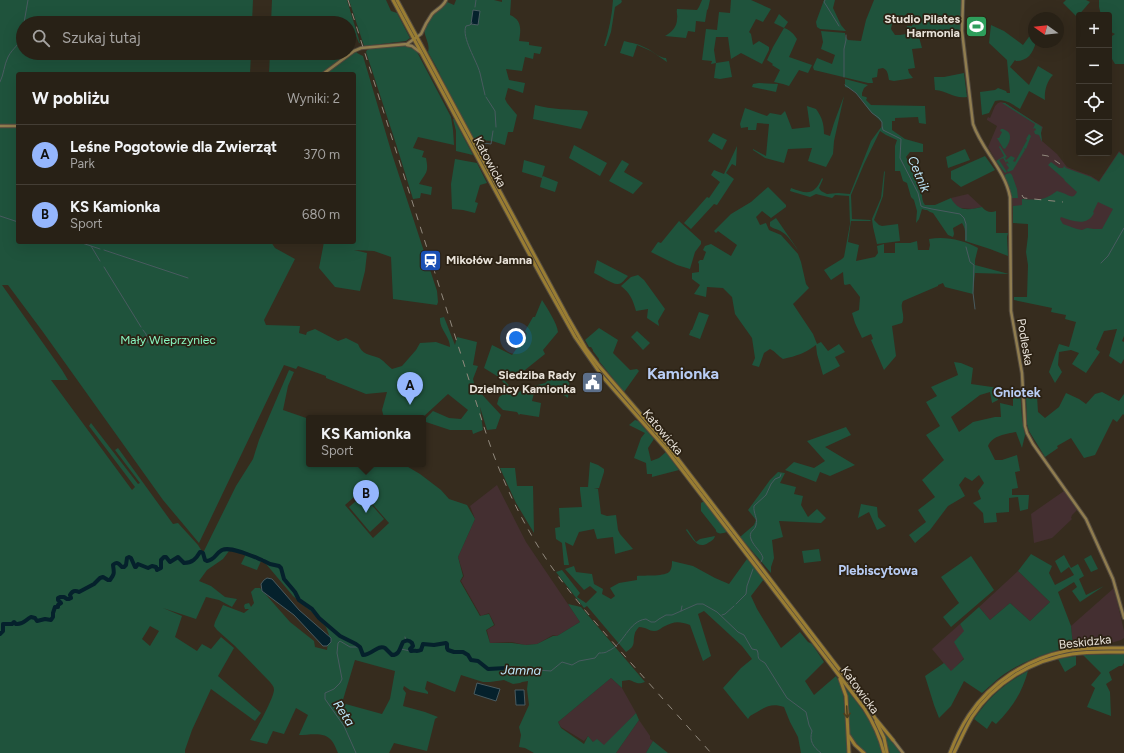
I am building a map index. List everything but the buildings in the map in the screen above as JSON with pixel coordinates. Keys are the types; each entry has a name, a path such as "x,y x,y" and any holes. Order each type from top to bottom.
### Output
{"main road":[{"path":"392,0 452,108"},
{"path":"396,0 452,108"},
{"name":"Katowicka","path":"452,108 551,296 586,355 605,380 632,409 679,466 864,708 880,739 884,753"},
{"name":"Katowicka","path":"452,108 566,316 586,348 610,379 668,446 875,718"},
{"name":"Beskidzka","path":"950,753 964,722 974,708 988,691 1008,676 1028,664 1057,653 1081,649 1123,647"},
{"name":"Beskidzka","path":"954,753 972,717 982,704 1000,686 1017,674 1046,660 1065,656 1082,653 1124,652"},
{"path":"837,674 845,690 846,696 849,753"},
{"path":"875,718 893,740"},
{"path":"875,718 884,738 887,753"},
{"path":"848,734 854,745 864,753"}],"street":[{"path":"356,50 361,48 407,44 421,34 424,25 446,0"},
{"name":"Podleska","path":"963,0 962,30 970,102 975,131 1004,179 1010,197 1011,311 1021,366 1027,433 1033,444 1086,519 1113,579 1124,618"},
{"path":"407,44 420,52"},
{"path":"326,72 342,60"},
{"path":"0,126 16,126"},
{"path":"893,740 903,753"}],"shaded area":[{"path":"1001,102 1043,127 1041,133 1042,141 1057,154 1067,167 1091,176 1099,181 1119,151 1124,155 1124,226 1114,245 1028,223 1013,214 1012,195 1009,183 988,147 997,126 987,119 988,117 990,118 995,106"},
{"path":"968,194 982,207 972,209 960,208 954,205 951,198"},
{"path":"497,485 526,542 580,622 557,636 553,635 537,644 525,645 512,642 490,643 487,630 495,625 489,613 481,616 461,581 464,576 458,557 475,519 470,506"},
{"path":"1064,491 1077,510 1072,515 1072,519 1052,538 1034,543 1031,514"},
{"path":"1018,571 1050,602 1030,621 1010,603 990,620 979,607"},
{"path":"1114,588 1124,631 1124,638 1111,643 1073,646 1071,626"},
{"path":"960,624 965,631 964,658 951,672 932,649"},
{"path":"611,678 622,688 636,713 604,746 593,742 588,736 584,741 561,727 558,722"},
{"path":"639,720 650,736 650,739 653,741 646,753 616,753"}],"green space":[{"name":"Mały Wieprzyniec","path":"0,0 253,0 252,16 16,16 16,60 251,60 250,72 16,72 16,244 272,244 275,248 295,259 264,320 266,325 300,326 299,333 306,335 307,332 315,329 338,341 346,338 358,344 366,354 381,359 392,369 402,366 420,343 436,342 450,347 450,343 440,322 440,318 444,317 455,345 457,337 477,342 473,365 478,366 473,379 475,387 501,415 496,429 487,430 480,407 483,430 473,434 472,430 450,430 426,422 426,418 433,411 449,418 461,419 468,410 448,394 425,415 383,415 382,410 387,392 366,394 326,378 326,376 298,366 296,369 284,365 199,543 163,500 8,285 2,285 68,380 51,380 132,490 135,487 89,426 91,423 138,484 140,483 115,450 118,448 173,524 178,523 198,545 203,553 236,486 253,459 259,440 289,370 294,372 288,386 283,410 306,418 306,467 408,467 441,490 449,499 467,505 475,519 458,557 463,576 460,581 480,616 489,614 494,625 486,630 490,643 512,643 526,645 537,644 553,636 557,636 580,622 568,604 581,607 645,682 638,683 629,680 622,681 622,688 611,678 558,722 561,728 584,744 588,736 593,742 597,739 604,745 636,713 639,720 616,753 534,753 525,748 519,747 521,735 519,727 529,705 527,689 528,681 513,684 504,680 483,682 461,675 455,692 427,681 425,689 428,694 410,690 404,686 403,689 406,693 403,706 438,717 435,719 427,751 394,743 389,753 338,753 332,741 325,736 317,734 299,735 308,715 296,708 284,734 273,731 267,744 250,740 268,708 274,689 270,682 214,626 223,605 244,613 249,609 245,609 245,604 249,603 251,607 254,603 251,592 255,588 260,588 290,622 314,641 315,647 327,650 329,635 326,627 313,613 293,596 261,558 246,552 229,551 223,559 207,570 199,581 211,586 225,597 237,599 232,607 219,600 206,597 196,619 163,608 182,616 175,637 197,651 202,644 211,649 221,637 234,648 218,676 261,713 255,721 211,689 192,730 185,753 0,753","holes":["361,491 389,523 373,538 345,505","150,626 159,631 150,646 142,639","355,660 395,671 390,699 382,714 342,703"]},
{"path":"272,0 347,0 352,16 271,16"},
{"path":"349,0 386,0 391,11 397,13 410,38 406,41 364,46 356,21 356,16 354,16"},
{"path":"456,0 494,0 502,2 502,0 511,0 510,15 517,20 520,26 519,41 529,42 529,45 542,47 540,54 534,53 533,59 525,57 522,71 506,69 509,80 525,83 523,93 508,88 505,99 517,115 513,132 508,132 505,145 489,141 481,142 479,147 487,160 485,161 428,52 429,49 424,29 427,22 447,2 454,5"},
{"path":"613,0 622,1 615,7 611,32 606,46 604,46 610,23"},
{"path":"702,0 710,0 705,22 696,21 695,32 688,31 686,38 665,36 675,27 677,9 697,10"},
{"path":"731,0 751,0 771,9 763,22 756,19 749,32 751,34 753,45 759,41 769,47 762,64 741,53 731,59 728,37 716,37 714,50 716,63 711,64 712,61 702,60 706,29 717,30 719,12 730,13"},
{"path":"824,0 835,0 833,8 841,25 846,31 820,29 817,27 816,22"},
{"path":"874,0 962,0 960,30 940,32 923,29 917,30 922,48 912,49 915,68 908,69 913,78 894,81 889,80 887,71 883,68 878,69 877,77 872,78 873,83 868,83 814,70 813,67 817,58 832,64 835,55 821,49 823,42 821,31 845,33 848,40 861,41 866,20","holes":["908,13 913,13 912,26 907,26 906,34 895,35 891,29 893,19 896,22"]},
{"path":"1066,0 1086,0 1090,2 1081,12 1076,12 1076,16 1063,3"},
{"path":"1099,0 1124,0 1124,64 1115,64 1112,59 1112,36 1115,34 1112,32 1112,12 1100,12"},
{"path":"779,14 788,22 784,28 774,23"},
{"path":"991,25 1004,31 1023,45 1028,38 1028,48 1034,48 1032,53 1024,60 1015,60 1010,67 1029,85 1038,66 1053,75 1046,86 1045,100 1029,91 1020,109 1008,102 999,100 995,101 989,113 982,115 980,92 995,90 998,88 1010,93 1007,60 989,43"},
{"path":"784,28 792,32 797,39 789,57 812,65 808,73 799,70 789,86 774,82 780,70 767,60"},
{"path":"356,30 360,43 356,36"},
{"path":"624,41 635,44 649,49 656,54 637,45 633,57 620,53"},
{"path":"406,46 416,50 451,117 454,145 418,137 413,148 424,151 422,157 426,158 427,167 426,172 419,184 432,187 431,195 421,193 420,198 413,199 366,52 371,48"},
{"path":"356,52 363,56 392,154 437,291 437,305 393,299 391,257 374,251 354,250 367,253 365,271 360,291 335,287 319,268 324,244 356,244 356,72 269,72 270,60 356,60"},
{"path":"659,56 666,58 667,62"},
{"path":"729,61 732,77 720,79 714,78 716,63"},
{"path":"964,73 967,97 958,97 935,90 934,77 944,77"},
{"path":"845,79 868,85 864,88 862,96 867,98 866,100 871,105 925,106 926,124 919,123 918,117 895,118 895,121 892,121 892,130 905,139 923,144 923,152 910,152 906,157 915,163 920,172 922,180 922,194 925,205 935,205 951,198 960,208 973,209 982,207 989,212 996,211 996,233 1008,233 1008,256 965,241 965,229 962,223 953,228 953,237 948,235 933,213 927,210 922,209 916,223 917,211 914,200 911,197 907,183 903,181 900,171 895,171 895,146 897,140 880,131 851,195 852,219 871,220 851,221 848,242 859,245 856,261 875,257 878,253 877,246 884,244 884,253 895,253 895,243 910,243 917,241 918,250 929,250 929,239 948,238 978,248 975,265 1009,274 975,273 973,294 945,287 943,283 903,301 902,323 892,326 896,356 884,370 871,340 873,339 871,334 862,338 855,323 852,313 859,310 860,297 850,284 844,284 843,272 831,280 824,270 844,257 850,224 849,196 835,195 832,198 816,194 810,197 790,191 791,188 801,192 813,191 822,178 823,179 819,188 821,191 827,194 850,194 871,141 882,126 882,123 853,90 845,87"},
{"path":"753,84 778,84 776,92 752,87"},
{"path":"844,96 834,141 833,154 826,167 808,161 812,148 788,149 784,163 765,158 753,149 766,156 769,124 757,123 756,130 748,130 748,127 741,128 740,124 745,108 767,116 770,113 781,115 785,111 792,129 810,127 807,106 816,109 820,115 824,127 824,134 830,136"},
{"path":"1002,103 1005,103 1042,127 1042,142 1039,135 1035,134 1035,128 1033,129 1035,124"},
{"path":"535,105 554,109 587,111 588,113 581,129 533,119"},
{"path":"453,119 473,155 456,151 456,131"},
{"path":"1001,129 1009,132 1010,135 1005,149 997,138 999,138 1002,132 1000,131"},
{"path":"713,133 727,140 722,150 708,141"},
{"path":"1029,134 1031,136 1026,149 1024,148 1025,150 1013,170 1008,172 1007,170 1009,168 1006,164 1008,163 1010,165 1007,161 1006,163 1003,158 999,160 1007,172 1005,173 996,161 1004,156 999,147 1000,146 1007,157 1005,158 1006,160 1011,156 1015,158 1013,161 1015,162"},
{"path":"574,145 607,163 600,176 569,158"},
{"path":"737,146 736,166 732,164 726,173 734,179 717,205 714,204 691,229 684,223 707,197 709,198 720,182 711,175 714,170 724,174"},
{"path":"965,149 970,160 948,168 946,157"},
{"path":"1119,152 1124,156 1124,336 1122,341 1124,342 1124,359 1121,364 1109,356 1117,329 1104,331 1096,349 1100,352 1086,373 1072,364 1079,353 1071,350 1059,352 1058,365 1062,372 1055,383 1049,372 1059,344 1069,347 1076,322 1065,319 1066,315 1051,312 1052,308 1014,300 1014,297 1027,297 1028,265 1026,252 1028,224 1013,223 1013,206 1022,205 1022,199 1040,199 1048,197 1057,191 1074,196 1077,192 1048,165 1051,162 1059,168 1063,168 1064,166 1091,177 1099,182","holes":["1098,202 1113,209 1102,229 1087,228 1079,230 1063,224 1060,219 1061,217 1079,222 1088,220 1094,213 1093,212"]},
{"path":"985,156 995,170 961,187 951,179 951,171"},
{"path":"455,159 477,163 487,183 480,185 475,202 478,203 475,213 452,209 451,184"},
{"path":"524,160 545,166 542,177 543,176 558,182 555,192 540,187 542,178 522,172"},
{"path":"622,160 629,164 624,172 643,183 633,194 609,181"},
{"path":"885,171 883,196 874,220 882,226 898,224 900,241 877,244 872,219 881,198"},
{"path":"1010,173 1017,189 1018,198 1012,198 1004,177 1006,174"},
{"path":"768,187 786,205 786,207 771,218 762,211 756,217 760,225 766,223 769,230 781,235 798,254 806,284 809,288 793,304 813,334 817,344 821,342 828,351 839,344 845,352 835,357 840,366 823,375 816,345 801,354 783,359 770,349 764,353 759,367 752,365 755,358 752,338 735,314 732,297 723,288 707,287 706,297 694,294 700,285 692,279 692,273 699,272 698,262 703,260 706,252 703,250 705,246 711,244 731,256 737,245 718,231 716,233 714,231 731,214 751,202"},
{"path":"776,218 798,250 784,233 770,226 770,222"},
{"path":"679,221 701,241 701,244 695,252 690,269 677,265 651,252 658,242 661,243"},
{"path":"597,260 628,276 619,284 616,284 594,273"},
{"path":"638,275 644,280 665,309 658,321 659,326 647,318 648,309 636,311 631,297 621,286 631,277"},
{"path":"542,300 554,320 558,332 543,350 545,354 525,370 503,379 516,393 545,383 555,374 570,375 568,398 552,387 546,388 541,392 535,389 532,401 541,403 539,417 519,415 517,412 503,410 497,404 499,397 502,395 505,384 497,376 484,368 492,345 512,355 527,334 525,331 533,317 535,317"},
{"path":"699,312 709,315 700,339 689,335"},
{"path":"599,328 618,340 613,353 630,370 637,369 639,371 624,392 599,361 585,340"},
{"path":"637,331 650,343 643,350 631,337"},
{"path":"954,362 973,368 971,384 999,388 998,400 992,403 990,392 980,395 951,417 959,432 973,422 1001,417 1000,403 1013,406 1013,390 1020,389 1025,435 1022,448 1016,432 996,437 988,446 995,460 1002,460 1017,455 1020,471 1015,472 1018,488 1012,489 1012,495 1029,495 1028,509 1020,511 1018,497 1009,498 1009,512 996,513 997,522 984,523 983,513 973,503 981,499 978,491 984,483 979,475 972,481 965,477 959,485 965,496 948,506 930,530 915,543 909,535 926,522 918,510 935,497 922,480 944,460 926,435 940,426 926,402 937,396 931,387 958,375"},
{"path":"1102,392 1119,401 1124,394 1124,415 1123,414 1117,422 1113,419 1095,455 1084,458 1071,438 1057,446 1058,448 1045,457 1029,431 1027,424 1026,397 1037,396 1038,412 1045,418 1059,407 1066,393 1086,404 1095,394"},
{"path":"635,420 638,421 654,439 648,448 651,461 659,458 666,452 679,470 652,477 652,474 647,474 646,463 634,458 641,438 645,433 629,425"},
{"path":"846,427 851,435 825,447 855,465 830,476 820,472 816,482 785,470 794,462 814,468 825,461 807,441"},
{"path":"590,462 604,469 599,488 594,489 598,489 601,514 607,516 616,515 620,534 633,549 615,554 613,537 597,539 594,529 579,532 573,546 565,542 569,565 564,565 562,543 556,539 555,528 560,527 559,508 582,507 580,487 588,487"},
{"path":"500,468 515,468 517,486 533,486 534,533 516,503"},
{"path":"778,472 785,473 780,483 796,487 794,494 803,496 801,505 808,517 817,509 826,518 821,523 779,521 783,537 772,540 774,558 771,573 740,537 754,525 756,520 748,510 770,480"},
{"path":"363,495 384,519 370,532 349,507"},
{"path":"704,501 727,532 718,533 701,511 701,503"},
{"path":"861,504 877,507 878,517 886,526 877,530 869,512 858,518"},
{"path":"687,529 696,542 686,530"},
{"path":"715,536 711,541 701,545 696,542 700,539"},
{"path":"819,549 821,561 804,563 802,551"},
{"path":"246,554 261,561 257,570 241,564"},
{"path":"1031,554 1052,566 1049,573 1055,585 1074,575 1069,567 1061,573 1055,561 1064,555 1071,568 1078,564 1084,576 1079,579 1086,595 1104,586 1080,602 1072,591 1077,587 1074,582 1058,592 1071,626 1073,646 1025,662 1007,672 982,693 964,681 951,706 939,718 925,676 944,663 951,671 964,659 954,642 964,631 960,624 979,607 990,620 1010,603 1030,621 1050,602 1018,571"},
{"path":"1091,555 1098,569 1091,572 1084,559"},
{"path":"971,556 994,590 951,627 943,617 959,603 941,577"},
{"path":"747,559 764,579 751,596 757,609 781,648 800,632 808,642 812,644 824,662 805,681 814,695 836,676 843,690 848,753 801,753 798,737 784,707 774,705 766,707 750,716 748,719 723,688 741,668 752,659 742,646 704,611 698,614 711,656 703,661 690,625 680,622 670,624 655,631 639,627 635,632 633,646 626,652 587,606 584,608 556,572 562,570 580,593 577,597 586,603 597,592 590,586 584,590 565,569 574,566 576,572 592,574 594,584 603,589 602,594 611,599 615,596 610,588 619,583 637,580 637,576 660,575 668,573 672,566 672,561 693,566 729,584"},
{"path":"1124,654 1124,663 1122,666 1119,666 1109,672 1112,680 1106,684 1110,692 1111,716 1087,707 1095,688 1091,685 1101,673 1083,655"},
{"path":"1076,656 1076,665 1065,672 1058,659"},
{"path":"1028,671 1016,700 996,724 992,721 987,729 974,719 998,691 1012,680"},
{"path":"846,688 872,726 882,753 866,753 858,748 849,734"},
{"path":"881,727 901,753 890,753"},
{"path":"653,741 668,753 646,753"}],"water":[{"path":"473,10 480,11 478,25 471,24"},
{"path":"267,578 272,579 299,610 331,638 331,642 327,646 323,646 294,615 262,591 261,584"},
{"path":"477,683 500,689 496,701 474,694"},
{"path":"515,690 524,690 525,705 516,705"}],"waterway":[{"path":"25,16 28,0"},
{"path":"475,7 476,0"},
{"name":"Cetnik","path":"825,0 824,2 839,26"},
{"path":"472,23 466,26 465,31 467,43 480,73 485,95"},
{"name":"Cetnik","path":"844,77 844,49 846,35"},
{"path":"0,82 8,57 16,46"},
{"name":"Cetnik","path":"845,85 856,93 872,113 879,118 882,122 883,130 901,139 900,158 918,193 921,206 960,214 964,218 966,224 966,240"},
{"path":"486,97 495,111 496,127"},
{"path":"483,147 483,143 491,144 493,131"},
{"path":"0,216 16,221"},
{"path":"1101,263 1108,256 1124,228"},
{"path":"85,244 100,249"},
{"path":"91,246 100,261"},
{"name":"Cetnik","path":"966,247 970,262 974,265 973,293 975,309"},
{"path":"104,250 188,278"},
{"path":"104,267 141,327"},
{"path":"143,330 146,334 148,343"},
{"path":"761,562 763,558 752,542 750,536 756,522 754,506 766,495 771,484 775,479 780,477 781,474"},
{"name":"Jamna","path":"0,634 3,631 3,624 12,624 14,622 16,624 20,624 31,617 35,618 37,621 45,619 51,620 55,607 58,607 61,603 58,598 64,597 69,599 71,598 70,595 73,592 79,592 94,584 100,578 103,577 110,580 114,573 113,565 117,563 124,567 126,565 127,558 129,557 131,558 135,567 138,564 148,568 152,566 156,567 157,570 161,568 161,560 164,557 166,557 170,562 178,557 184,563 187,563 194,560 201,552 207,561 212,559 222,550 226,549 242,552 262,560"},
{"name":"Jamna","path":"264,561 279,566 284,579 295,592 299,600 312,609 319,618 340,636 360,647 363,655 366,655 380,647 385,648 392,655 395,655 403,642 407,641 412,643 413,646 410,649 411,651 421,650 423,644 434,645 446,643 448,650 463,652 468,655 471,660 478,661 488,669 513,669"},
{"path":"736,604 746,594 753,569"},
{"name":"Jamna","path":"514,672 513,669 551,671 562,662 572,665 579,661 595,658 599,653 604,653 618,644 630,628 640,621 646,619 651,622 655,622 666,615 672,615 697,604 703,604 717,612 738,632 744,635 752,649 757,650 760,660 765,663 787,698 806,712 812,731 812,744 821,753"},
{"name":"Jamna","path":"681,611 682,606"},
{"path":"722,615 734,606"},
{"name":"Jamna","path":"405,637 406,641"},
{"name":"Reta","path":"356,753 344,726 325,699 325,693 334,689 342,679 337,653 338,643 340,641 350,647 360,647"},
{"path":"401,649 410,651"}],"railway":[{"path":"348,0 353,16"},
{"path":"356,25 485,430 496,462 516,507 532,537 570,592 711,753"},
{"path":"1042,155 1048,156 1060,164"},
{"path":"1022,195 1024,198 1063,202"}],"place":[{"name":"Studio Pilates Harmonia","path":"976,26"},
{"name":"Mikołów Jamna","path":"430,260"},
{"name":"Siedziba Rady Dzielnicy Kamionka","path":"592,382"},
{"name":"Leśne Pogotowie dla Zwierząt","path":"410,405"},
{"name":"KS Kamionka","path":"366,513"}],"district":[{"name":"Kamionka","path":"683,373"},
{"name":"Gniotek","path":"1017,392"},
{"name":"Plebiscytowa","path":"878,570"}]}
